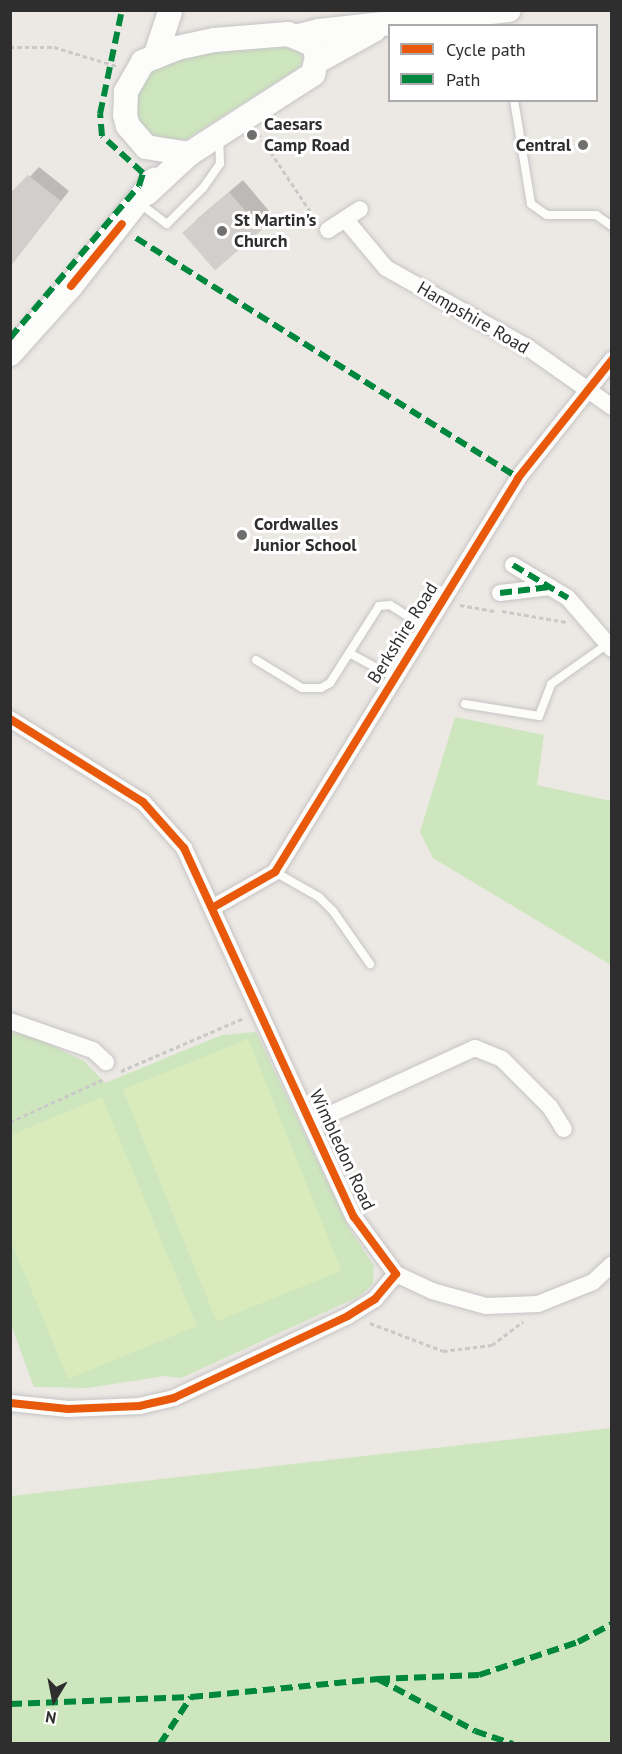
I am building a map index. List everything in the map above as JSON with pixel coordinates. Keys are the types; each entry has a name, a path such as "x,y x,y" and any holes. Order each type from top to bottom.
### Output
{"street":[{"path":"170,11 175,22 198,42"},
{"path":"155,57 170,11"},
{"path":"389,24 416,16 507,13"},
{"path":"189,154 158,151 139,141 124,115 126,92 135,72 155,57 198,42 288,34 299,36 388,24"},
{"path":"316,62 388,25"},
{"path":"143,198 189,154 313,74 316,62 314,45 299,36"},
{"path":"12,350 143,198 153,184 158,151"},
{"path":"328,230 360,208"},
{"name":"Hampshire Road","path":"345,219 386,268 527,346 585,390 612,407"},
{"name":"Berkshire Road","path":"212,908 275,872 393,677 518,478 585,390 612,360"},
{"path":"513,564 568,598 609,647"},
{"path":"500,593 550,587"},
{"name":"Wimbledon Road","path":"10,718 143,802 184,848 313,1122 354,1216 396,1274"},
{"path":"10,1021 93,1050 107,1069"},
{"path":"313,1122 475,1048 502,1059 550,1107 564,1129"},
{"path":"10,1403 68,1409 140,1406 174,1398 348,1316 375,1299 396,1274 432,1291 486,1306 538,1304 609,1272"}],"lane":[{"path":"514,102 518,139 529,174 531,204 547,215 596,216 612,226"},
{"path":"143,198 167,224 203,188 220,164 222,152 218,135"},
{"path":"256,660 310,689 330,683 384,604 425,627"},
{"path":"465,704 539,716 551,684 609,647"},
{"path":"351,654 393,677"},
{"path":"275,872 319,897 333,911 370,964"}],"path":[{"path":"10,48 54,47 135,72"},
{"path":"248,116 278,167 315,219 328,230"},
{"path":"456,605 592,627"},
{"path":"10,1122 107,1069 119,1072 259,1011"},
{"path":"348,1316 443,1351 492,1345 520,1326 538,1304"}],"green space":[{"path":"275,45 299,51 303,59 298,68 187,139 168,141 145,132 133,112 140,75 170,56"},
{"path":"455,717 544,735 537,785 611,801 611,965 433,858 420,832"},
{"path":"11,1032 36,1038 84,1061 105,1083 222,1035 256,1032 349,1228 374,1266 373,1284 360,1296 181,1378 164,1376 88,1388 34,1387 11,1325"},
{"path":"248,1039 342,1271 216,1321 123,1090"},
{"path":"102,1097 197,1326 68,1379 11,1241 11,1135"},
{"path":"611,1428 611,1743 11,1743 11,1496"}],"building":[{"path":"28,175 61,201 10,267 10,193"},
{"name":"St Martin's Church","path":"229,192 262,230 215,270 182,233"}],"marked path":[{"path":"10,338 139,186 143,173 102,136 100,114 122,10"},
{"path":"136,238 518,478"},
{"path":"513,565 568,598"},
{"path":"500,593 550,587"},
{"path":"378,1679 479,1675 578,1642 612,1624"},
{"path":"10,1704 191,1697 378,1679 475,1731 513,1744"},
{"path":"160,1744 191,1697"}],"cycle path":[{"path":"71,286 122,224"},
{"path":"212,908 275,872 518,478 612,360"},
{"path":"10,719 143,802 184,848 354,1217 396,1274 375,1299 348,1316 174,1398 140,1406 68,1409 10,1403"}],"place":[{"name":"Caesars Camp Road","path":"252,135"},
{"name":"Central","path":"583,145"},
{"name":"St Martin's Church","path":"222,231"},
{"name":"Cordwalles Junior School","path":"242,535"}]}
